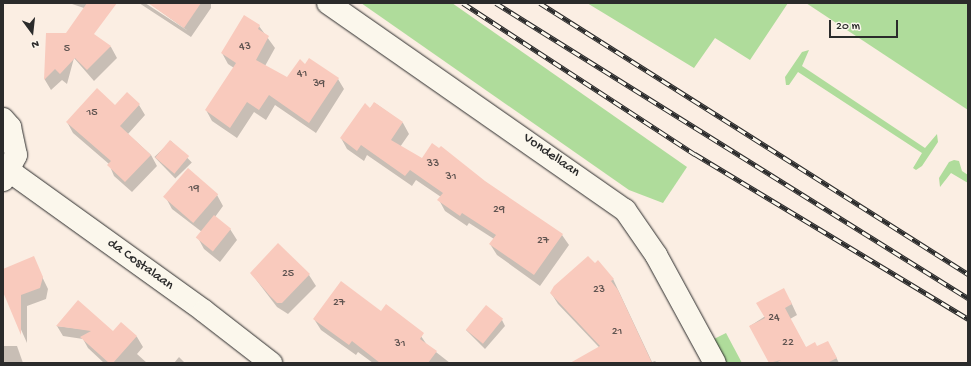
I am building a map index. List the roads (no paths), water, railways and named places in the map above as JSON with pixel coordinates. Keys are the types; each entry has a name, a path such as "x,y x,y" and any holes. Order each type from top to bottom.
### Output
{"street":[{"name":"Vondellaan","path":"328,3 625,210 656,255 715,363"},
{"path":"3,119 10,127 16,155 6,175"},
{"name":"da Costalaan","path":"6,175 204,311 271,363"}],"railway":[{"path":"463,3 695,154 968,319"},
{"path":"496,3 968,298"},
{"path":"540,3 968,274"}]}
